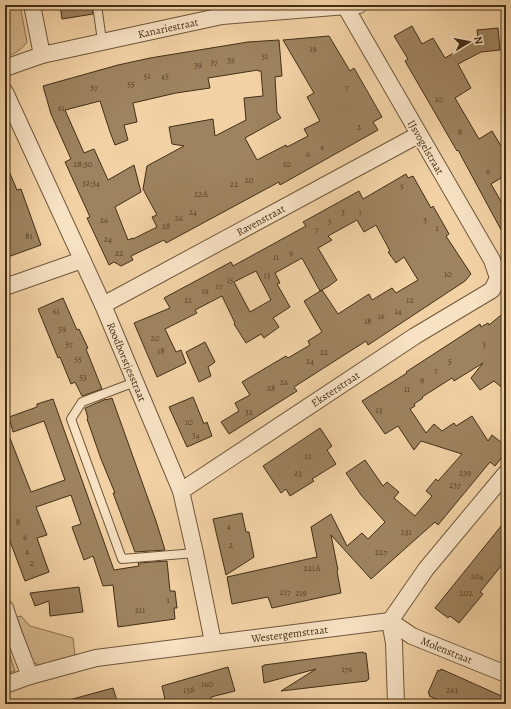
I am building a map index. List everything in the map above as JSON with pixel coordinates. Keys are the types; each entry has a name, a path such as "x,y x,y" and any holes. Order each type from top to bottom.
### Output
{"street":[{"path":"32,5 42,55"},
{"name":"Kanariestraat","path":"5,68 42,55 222,16 352,5"},
{"name":"IJsvogelstraat","path":"352,5 418,135 492,260 498,278 492,290"},
{"name":"Roodborstjesstraat","path":"5,92 103,305 181,491 196,553 214,642"},
{"name":"Ravenstraat","path":"103,305 418,135"},
{"path":"5,287 82,260"},
{"name":"Eksterstraat","path":"181,491 415,336 492,290"},
{"path":"396,704 394,643 390,621 426,569 506,473"},
{"path":"5,608 9,632 30,676"},
{"name":"Westergemstraat","path":"5,685 30,676 96,658 390,621"},
{"name":"Molenstraat","path":"390,621 412,636 506,674"}],"lane":[{"path":"97,5 102,41"},
{"path":"135,382 82,402 71,419 122,559 196,553"}],"shaded area":[{"path":"5,5 20,5 27,42 18,51 5,57"},
{"path":"21,616 30,626 73,638 75,656 40,666 33,662 17,617"},
{"path":"5,644 15,671 5,674"}],"building":[{"path":"60,5 92,5 93,14 62,19"},
{"path":"412,26 422,44 433,38 445,58 478,39 477,30 498,28 500,50 481,52 458,64 471,88 455,98 479,139 492,131 506,154 506,175 491,184 506,210 506,239 458,150 457,151 405,61 408,59 394,36"},
{"path":"329,36 350,71 354,68 382,117 373,122 378,130 280,185 279,182 166,243 164,240 131,256 133,260 121,266 114,262 109,265 87,218 90,217 65,162 71,159 51,114 43,86 118,65 150,58 248,42 279,40 282,76 275,77 277,112 281,118 245,138 257,160 286,145 287,147 308,136 304,129 320,121 307,97 314,93 283,40","holes":["261,71 263,96 244,98 246,120 215,136 213,119 169,127 172,144 184,146 147,166 143,189 157,215 152,217 157,227 128,240 115,207 141,192 134,165 108,180 94,149 84,153 65,110 100,101 115,145 128,140 124,125 137,122 133,103 176,93 210,88 208,78"]},
{"path":"5,162 17,190 21,189 41,245 5,258"},
{"path":"406,174 408,178 413,176 431,208 433,206 449,234 446,236 471,274 465,281 368,345 366,341 294,387 297,391 229,434 221,422 239,411 235,403 250,395 242,382 286,356 288,358 310,345 308,341 322,332 304,301 322,290 338,314 369,294 372,300 392,288 396,293 418,280 404,257 396,263 388,252 390,251 376,225 364,232 357,220 328,236 332,240 318,248 337,280 329,286 320,291 302,258 275,273 280,283 277,284 290,307 273,318 279,327 264,338 261,334 246,343 234,324 235,323 222,296 195,310 197,313 165,329 176,352 181,350 186,363 157,377 134,323 170,308 164,298 231,262 233,266 306,226 303,222 359,191 363,199","holes":["256,271 271,300 250,312 234,282"]},
{"path":"63,298 77,330 79,329 88,348 86,349 102,389 82,396 75,382 71,384 60,357 58,358 38,309"},
{"path":"506,311 506,391 494,381 480,390 471,378 483,363 454,381 452,378 422,397 423,398 414,404 415,406 410,409 426,433 434,424 442,431 454,423 456,426 472,416 488,441 492,435 506,446 506,452 495,466 490,462 438,525 435,522 371,579 331,535 341,593 272,608 268,597 232,604 227,577 317,557 311,527 331,514 347,546 362,533 368,539 385,522 361,495 346,473 365,460 383,486 387,482 399,492 394,498 415,516 432,496 426,491 436,479 438,481 462,454 421,441 414,450 398,426 385,434 362,401 480,324 481,327 488,323 489,325"},
{"path":"205,342 215,362 208,367 211,376 199,382 186,352"},
{"path":"193,397 204,424 207,422 212,436 187,447 169,407"},
{"path":"112,398 165,550 135,552 113,493 115,493 87,419 85,408"},
{"path":"53,399 114,570 139,566 138,563 167,561 170,591 175,591 177,608 174,608 175,619 118,627 113,585 103,586 93,556 84,560 72,527 81,524 71,495 36,507 47,535 37,538 49,572 25,581 5,528 5,429 6,428 31,492 65,480 44,421 13,432 9,417 37,407 37,404"},
{"path":"320,428 332,446 327,450 336,464 312,479 314,481 290,496 286,489 281,493 263,466"},
{"path":"242,513 246,532 249,532 254,557 226,575 213,519"},
{"path":"506,520 506,560 480,592 483,594 459,623 450,616 448,618 435,608"},
{"path":"79,587 83,612 50,616 49,601 35,606 30,593"},
{"path":"363,652 366,653 369,679 367,681 281,691 316,669 264,683 262,666 264,665"},
{"path":"228,667 235,691 211,697 213,704 166,704 162,686"},
{"path":"441,669 506,698 506,704 448,704 429,696 430,694 428,693 438,670 440,671"},
{"path":"113,688 118,704 70,704 69,700"}]}
